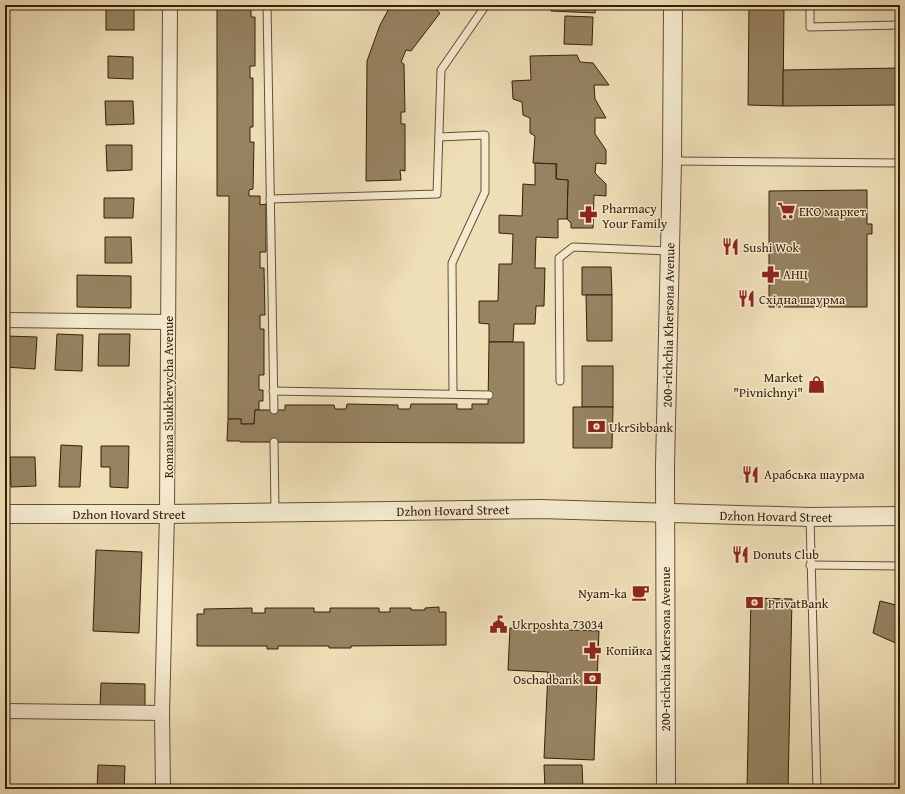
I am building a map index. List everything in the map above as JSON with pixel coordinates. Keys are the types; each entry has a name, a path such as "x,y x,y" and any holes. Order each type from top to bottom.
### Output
{"street":[{"name":"Romana Shukhevycha Avenue","path":"163,789 162,713 167,514 170,5"},
{"name":"200-richchia Khersona Avenue","path":"666,789 665,466 672,161 673,5"},
{"path":"5,320 168,322"},
{"name":"Dzhon Hovard Street","path":"5,514 275,513 540,509 810,517 900,516"},
{"path":"5,711 162,713"}],"lane":[{"path":"268,5 274,410"},
{"path":"270,199 438,194 440,70 486,5"},
{"path":"810,5 810,27 900,25"},
{"path":"439,136 485,135 485,192 452,263 453,394"},
{"path":"672,161 900,163"},
{"path":"560,382 559,258 573,247 669,251"},
{"path":"273,391 488,395"},
{"path":"274,442 275,513"},
{"path":"810,517 810,565 817,789"},
{"path":"810,565 900,566"}],"building":[{"path":"391,5 442,5 437,11 440,13 411,51 406,50 401,62 404,64 405,112 401,112 401,124 405,124 405,171 400,170 401,180 366,181 367,61 380,25"},
{"path":"551,5 596,5 595,13 551,11"},
{"path":"749,5 784,5 783,106 748,105"},
{"path":"106,8 134,8 134,30 106,30"},
{"path":"217,9 251,9 251,17 255,17 255,66 250,66 250,78 253,78 253,127 250,127 250,142 254,142 253,189 249,190 249,196 260,196 260,205 266,204 266,252 260,252 260,268 264,268 265,315 260,315 260,329 264,329 264,375 259,375 259,390 263,390 263,401 259,401 259,410 255,410 254,424 241,424 241,419 228,419 229,196 217,196"},
{"path":"565,16 593,17 592,45 564,44"},
{"path":"577,55 580,62 593,63 609,85 594,85 595,99 606,118 595,118 595,134 606,150 606,164 596,163 595,173 606,184 606,196 594,195 593,228 571,228 571,223 567,219 568,180 556,179 557,164 533,163 535,136 530,133 530,118 523,115 522,102 513,99 512,81 531,80 530,56"},
{"path":"108,56 133,57 133,79 108,78"},
{"path":"900,68 900,105 783,106 783,70"},
{"path":"105,101 133,101 134,124 106,125"},
{"path":"106,145 132,145 132,170 107,171"},
{"path":"535,163 556,164 556,179 568,180 567,219 558,219 558,238 536,237 535,268 545,268 544,306 536,306 535,324 514,324 513,342 489,342 489,324 479,323 479,301 498,301 499,264 512,264 513,234 499,233 499,215 522,216 523,184 535,185"},
{"path":"867,190 867,224 872,224 872,234 867,234 867,307 769,307 769,191"},
{"path":"104,198 134,198 133,218 104,218"},
{"path":"105,237 131,237 132,263 105,263"},
{"path":"582,267 611,267 612,295 582,295"},
{"path":"77,275 131,276 131,308 77,307"},
{"path":"586,295 612,295 612,341 587,341"},
{"path":"57,334 83,335 82,371 55,370"},
{"path":"99,334 130,334 129,366 98,366"},
{"path":"6,336 37,337 35,369 5,367"},
{"path":"489,342 524,342 524,443 227,441 228,419 241,419 241,424 254,424 255,410 285,410 285,405 334,405 335,409 346,409 347,404 398,405 398,409 410,409 411,404 457,404 457,409 472,409 472,404 488,404"},
{"path":"582,366 613,366 613,407 582,407"},
{"path":"573,407 613,407 612,448 573,448"},
{"path":"61,445 82,446 80,487 59,487"},
{"path":"101,446 129,446 128,488 110,487 110,467 101,467"},
{"path":"10,457 35,457 36,486 11,487"},
{"path":"96,550 142,552 139,633 93,631"},
{"path":"751,598 792,599 788,789 747,789"},
{"path":"880,601 900,606 900,645 873,633"},
{"path":"439,607 439,612 446,612 446,645 351,646 351,648 329,648 329,646 278,646 278,649 267,649 267,646 197,646 197,614 204,614 204,609 252,608 252,613 265,613 265,608 314,608 314,612 330,612 330,608 379,608 379,612 390,612 390,608 425,610 425,608"},
{"path":"510,628 599,631 594,760 544,758 548,672 508,670"},
{"path":"101,683 145,684 145,708 100,707"},
{"path":"98,765 125,766 124,789 97,789"},
{"path":"544,765 582,765 583,789 545,789"}],"place":[{"name":"ЕКО маркет","path":"786,211"},
{"name":"Pharmacy Your Family","path":"589,215"},
{"name":"Sushi Wok","path":"730,247"},
{"name":"АНЦ","path":"770,274"},
{"name":"Східна шаурма","path":"746,299"},
{"name":"Market \"Pivnichnyi\"","path":"816,384"},
{"name":"UkrSibbank","path":"596,427"},
{"name":"Арабська шаурма","path":"751,474"},
{"name":"Donuts Club","path":"740,554"},
{"name":"Nyam-ka","path":"640,593"},
{"name":"PrivatBank","path":"755,603"},
{"name":"Ukrposhta 73034","path":"499,624"},
{"name":"Копійка","path":"593,650"},
{"name":"Oschadbank","path":"592,679"}]}
